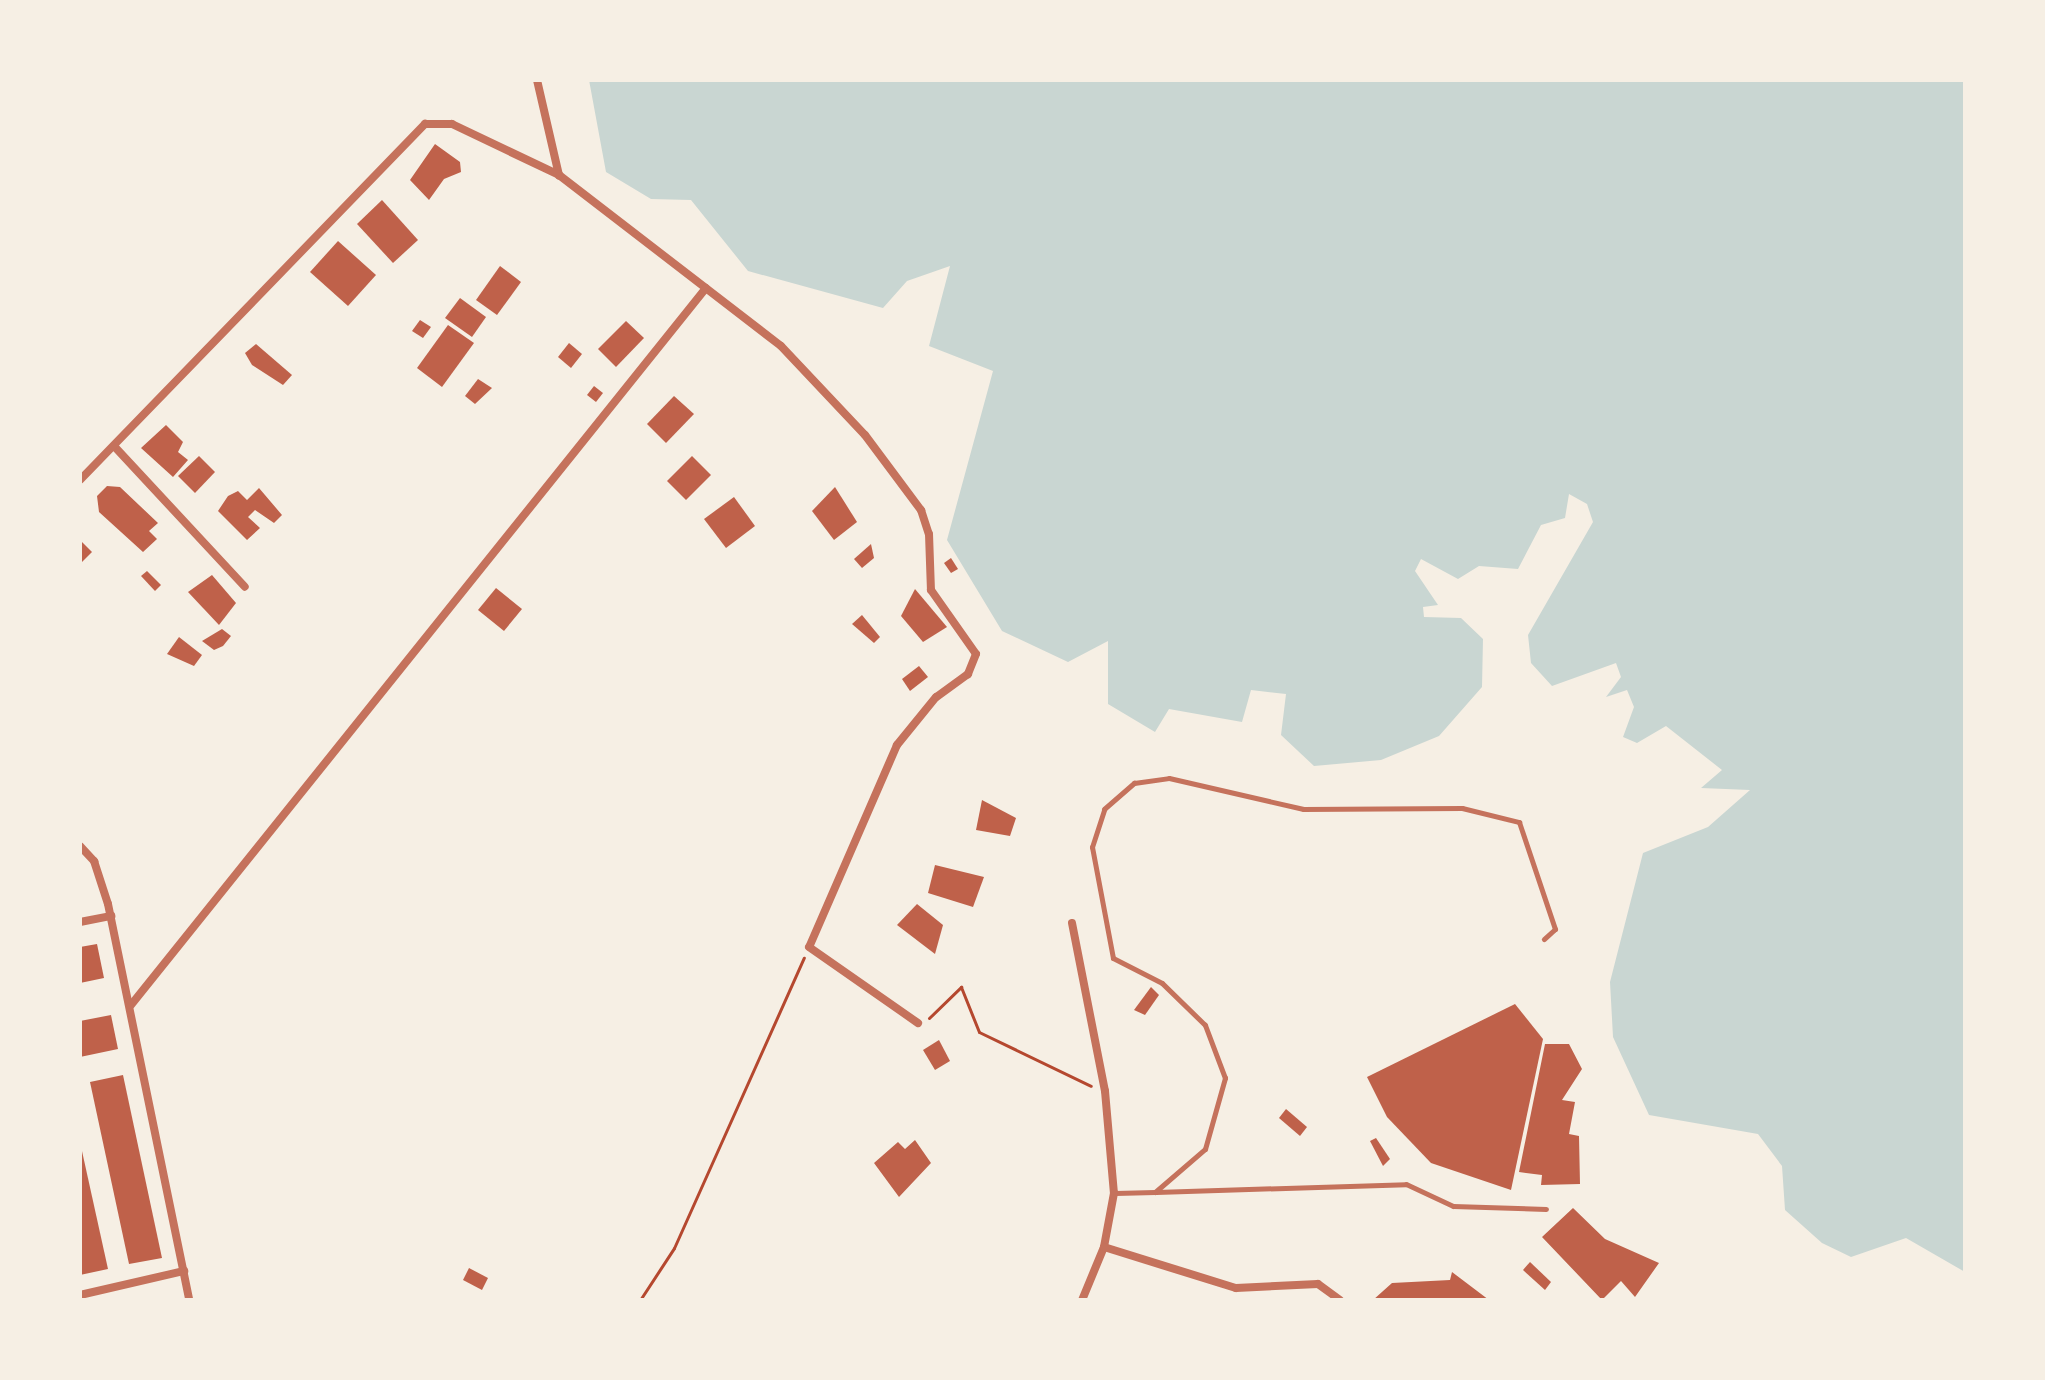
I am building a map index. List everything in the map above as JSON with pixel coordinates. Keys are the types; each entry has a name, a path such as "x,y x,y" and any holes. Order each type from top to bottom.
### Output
{"street":[{"path":"537,80 559,175"},
{"path":"80,480 425,124 452,124 559,175 706,288 818,382 893,472 929,534 931,590 976,654 968,674 936,697 897,745 809,947 918,1023"},
{"path":"131,1005 706,288"},
{"path":"114,446 245,587"},
{"path":"80,846 94,861 111,916 189,1300"},
{"path":"80,922 111,916"},
{"path":"1072,923 1105,1091 1114,1193 1104,1247 1082,1300"},
{"path":"1104,1247 1236,1288 1318,1284 1340,1300"},
{"path":"80,1295 184,1271"}],"lane":[{"path":"1155,1192 1205,1149 1225,1078 1205,1025 1162,983 1113,958 1092,847 1104,809 1134,783 1169,778 1303,809 1462,808 1519,822 1555,929 1544,939"},
{"path":"1114,1193 1406,1184 1453,1206 1546,1209"}],"path":[{"path":"640,1300 674,1248 809,947"},
{"path":"918,1023 961,987 979,1032 1105,1091"}],"shaded area":[{"path":"589,80 1965,80 1965,1272 1906,1238 1851,1257 1822,1243 1785,1210 1782,1166 1758,1134 1649,1115 1613,1037 1610,982 1643,853 1708,827 1750,790 1701,788 1722,770 1666,726 1637,743 1623,737 1634,707 1627,690 1606,697 1621,677 1616,663 1552,686 1531,663 1528,635 1593,522 1587,504 1569,494 1565,518 1541,525 1518,569 1479,566 1458,579 1421,559 1415,571 1438,605 1423,607 1424,617 1461,618 1483,639 1482,687 1439,736 1381,760 1314,766 1281,735 1286,694 1251,690 1242,722 1169,709 1155,732 1108,704 1108,641 1068,662 1002,631 947,540 993,371 929,346 950,266 907,281 883,308 748,271 691,200 651,199 606,172"}],"building":[{"path":"435,144 460,162 461,172 444,179 429,200 410,180"},
{"path":"382,200 418,240 393,263 357,224"},
{"path":"338,241 376,275 348,306 310,272"},
{"path":"500,266 521,282 497,315 476,300"},
{"path":"460,298 486,317 472,337 445,318"},
{"path":"420,320 431,327 423,338 412,331"},
{"path":"626,321 644,338 616,367 598,349"},
{"path":"448,325 474,343 442,387 417,368"},
{"path":"569,343 582,354 571,368 558,357"},
{"path":"256,344 292,375 283,385 252,365 245,353"},
{"path":"478,379 492,388 475,404 465,396"},
{"path":"594,386 603,393 596,402 587,395"},
{"path":"674,396 694,414 666,443 647,424"},
{"path":"166,425 183,442 178,452 188,460 173,477 141,448"},
{"path":"199,456 215,472 195,493 178,476"},
{"path":"692,456 711,475 686,500 667,481"},
{"path":"107,486 120,487 158,523 149,531 157,539 143,552 99,512 97,496"},
{"path":"835,487 857,522 834,540 812,511"},
{"path":"259,488 282,515 274,523 255,510 248,517 260,528 247,540 218,511 228,496 238,491 247,500"},
{"path":"734,497 755,526 726,548 704,519"},
{"path":"80,540 92,552 80,564"},
{"path":"871,544 874,558 862,568 854,559"},
{"path":"951,558 958,569 951,573 944,563"},
{"path":"147,571 161,585 155,591 141,576"},
{"path":"212,575 236,603 219,625 188,592"},
{"path":"496,588 522,609 504,631 478,610"},
{"path":"915,589 947,627 923,642 901,616"},
{"path":"862,615 880,637 874,643 852,624"},
{"path":"222,629 231,636 223,646 214,650 202,641"},
{"path":"179,637 202,655 194,666 167,654"},
{"path":"919,666 928,677 910,691 902,679"},
{"path":"982,800 1016,818 1010,836 976,830"},
{"path":"935,865 984,877 973,907 928,893"},
{"path":"917,904 943,925 935,954 897,925"},
{"path":"97,944 104,978 80,983 80,947"},
{"path":"1151,987 1159,995 1145,1015 1134,1010"},
{"path":"1515,1004 1543,1039 1511,1190 1431,1163 1387,1117 1367,1077"},
{"path":"111,1015 118,1049 80,1057 80,1021"},
{"path":"939,1040 950,1061 935,1070 923,1050"},
{"path":"1545,1044 1569,1044 1582,1069 1562,1100 1575,1102 1569,1134 1579,1136 1580,1184 1541,1185 1542,1175 1519,1172"},
{"path":"123,1075 162,1258 129,1264 90,1082"},
{"path":"1286,1109 1307,1127 1300,1136 1279,1118"},
{"path":"1376,1138 1390,1159 1383,1166 1370,1141"},
{"path":"915,1140 931,1163 899,1197 874,1163 898,1142 905,1149"},
{"path":"80,1142 108,1269 80,1275"},
{"path":"1573,1208 1605,1239 1659,1263 1635,1297 1621,1281 1602,1300 1542,1237"},
{"path":"1530,1262 1551,1282 1545,1290 1523,1270"},
{"path":"469,1268 488,1278 482,1290 463,1280"},
{"path":"1452,1272 1489,1300 1373,1300 1392,1283 1450,1280"}]}
